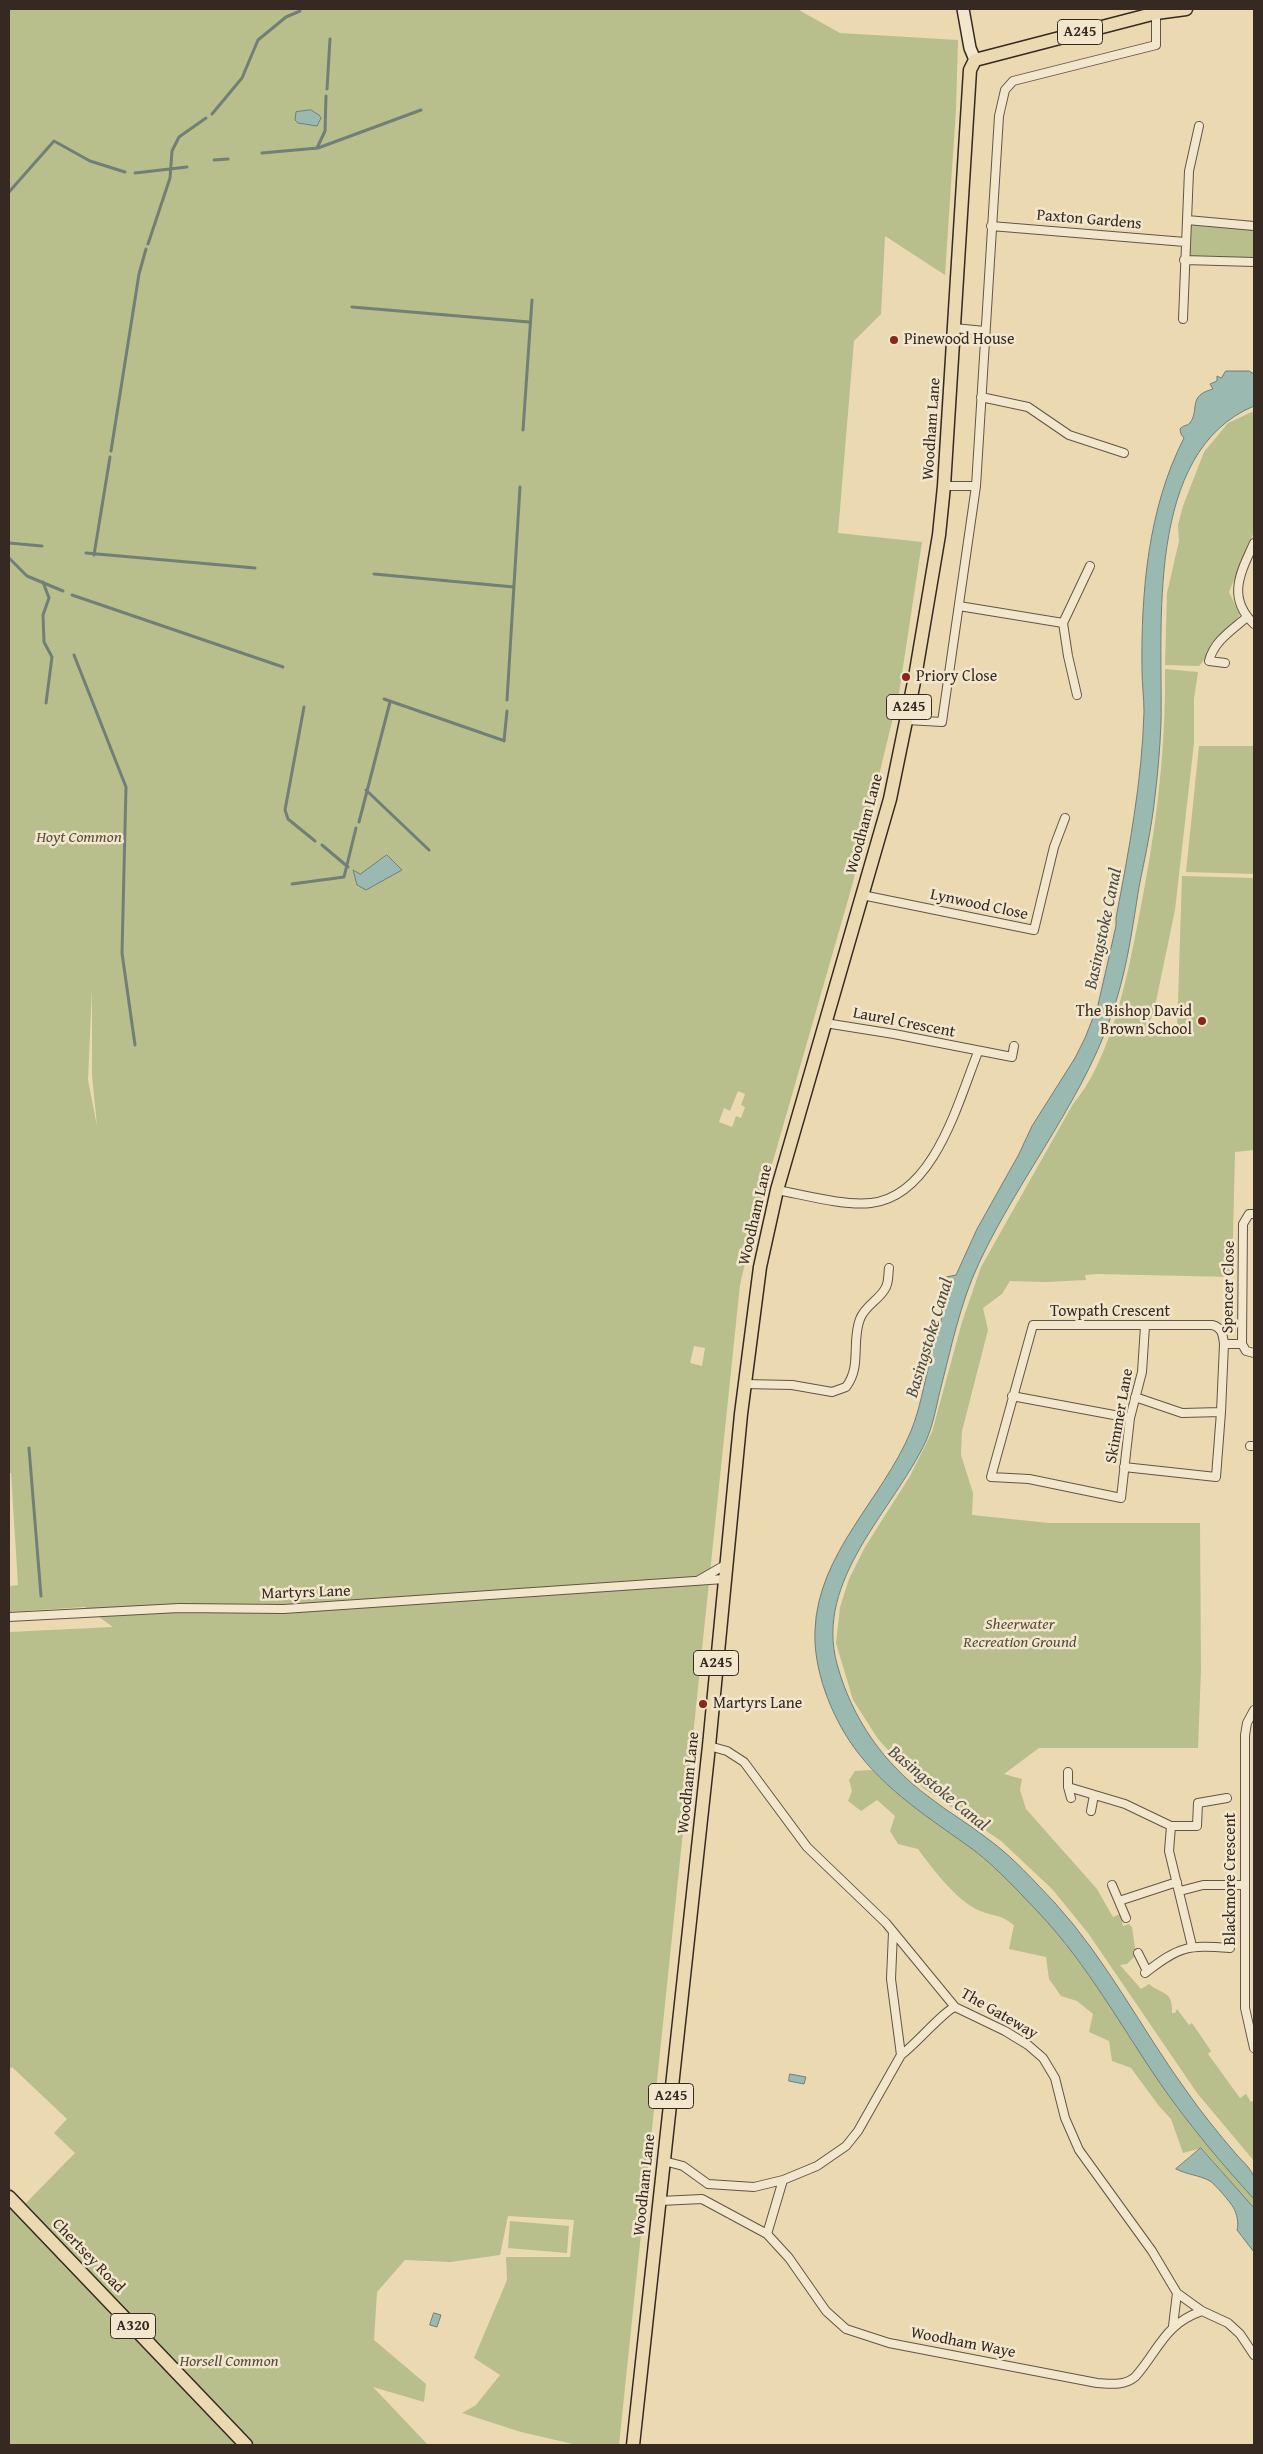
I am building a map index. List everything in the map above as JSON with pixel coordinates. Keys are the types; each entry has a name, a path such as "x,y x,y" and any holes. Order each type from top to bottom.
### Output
{"main road":[{"path":"963,9 970,48 975,60"},
{"name":"A245","path":"975,60 1156,13 1186,9"},
{"name":"Woodham Lane","path":"633,2445 709,1746 744,1384 760,1267 777,1190 890,799 907,720 939,535 944,486 970,70 975,60"},
{"name":"Chertsey Road","path":"9,2197 246,2445"}],"street":[{"path":"907,720 942,722 976,486 999,116 1005,90 1013,81 1156,45 1156,13"},
{"path":"1183,319 1189,170 1199,126"},
{"path":"1187,220 1254,226"},
{"name":"Paxton Gardens","path":"991,226 1185,242"},
{"path":"1184,260 1254,262"},
{"path":"954,328 985,331"},
{"path":"981,396 1028,408 1069,435 1124,452"},
{"path":"944,486 976,486"},
{"path":"1254,543 1240,575 1237,587 1240,605 1254,624"},
{"path":"1077,694 1063,623 1090,566"},
{"path":"959,606 1063,623"},
{"path":"1225,663 1209,662 1210,656 1218,642 1247,617"},
{"name":"Lynwood Close","path":"862,895 1034,930 1054,847 1065,818"},
{"name":"Laurel Crescent","path":"824,1023 894,1034 978,1052 1012,1057 1014,1046"},
{"path":"777,1190 858,1203 885,1200 905,1190 920,1177 947,1130 978,1052"},
{"name":"Spencer Close","path":"1252,1214 1243,1224 1242,1344 1246,1350 1254,1353"},
{"path":"744,1384 792,1385 832,1392 846,1386 855,1370 856,1330 860,1318 887,1285 889,1268"},
{"name":"Towpath Crescent","path":"991,1478 1012,1396 1034,1325 1217,1326 1222,1331 1224,1344"},
{"name":"Skimmer Lane","path":"991,1478 1029,1479 1121,1498 1130,1418 1142,1372 1145,1326"},
{"path":"1124,1467 1216,1478 1224,1344 1242,1344"},
{"path":"1012,1396 1130,1418"},
{"path":"1135,1397 1182,1413 1221,1412"},
{"name":"Martyrs Lane","path":"695,1582 725,1565"},
{"name":"Martyrs Lane","path":"9,1617 179,1608 284,1609 724,1579"},
{"name":"Blackmore Crescent","path":"1254,1710 1247,1723 1245,1735 1246,2008 1254,2048"},
{"name":"The Gateway","path":"709,1746 727,1751 744,1762 807,1847 857,1893 894,1932 955,2007 1005,2031 1028,2045 1045,2061 1055,2078 1065,2118 1079,2150 1090,2168 1152,2251 1177,2293 1202,2311 1223,2320 1237,2331 1254,2355"},
{"path":"1068,1772 1068,1787 1071,1798"},
{"path":"1068,1787 1125,1804 1171,1826 1197,1826 1198,1803 1226,1798"},
{"path":"1091,1811 1094,1795"},
{"path":"1171,1826 1169,1851 1192,1946"},
{"path":"1112,1885 1126,1918"},
{"path":"1119,1901 1178,1886 1246,1885"},
{"path":"894,1932 891,1979 901,2056"},
{"path":"1138,1953 1146,1972 1174,1951 1192,1946 1230,1948"},
{"path":"664,2161 684,2166 705,2183 754,2187 783,2180 817,2166 846,2146 858,2131 901,2056 923,2037 946,2011 955,2007"},
{"path":"768,2234 783,2180"},
{"path":"660,2201 702,2199 705,2183"},
{"name":"Woodham Waye","path":"702,2199 768,2234 789,2258 826,2311 839,2324 862,2336 1097,2384 1115,2384 1126,2382 1135,2377 1173,2326"},
{"path":"1173,2326 1177,2293"},
{"path":"1173,2326 1187,2316 1202,2311"}],"green space":[{"path":"9,9 797,9 840,33 958,40 956,109 945,275 885,236 881,314 854,341 838,533 922,542 899,693 852,886 750,1241 740,1285 619,2445 577,2445 521,2432 462,2413 476,2405 500,2375 474,2358 507,2280 506,2257 570,2257 574,2220 508,2216 500,2255 450,2262 405,2260 377,2292 374,2340 426,2384 424,2402 373,2387 428,2445 9,2445 9,2187 26,2203 75,2153 54,2133 67,2119 12,2067 9,2069 9,1632 113,1627 85,1607 9,1612 9,1586 18,1585 11,1473 9,1473","holes":["92,988 92,1075 97,1126 88,1080","738,1091 745,1094 741,1105 745,1107 741,1118 736,1116 732,1127 719,1122 724,1108 730,1111","694,1346 705,1348 702,1366 690,1363"]},
{"path":"1187,220 1254,226 1254,262 1184,260"},
{"path":"1254,411 1254,532 1229,592 1240,615 1199,666 1165,665 1167,593 1179,541 1178,525 1183,506 1204,452 1228,423"},
{"name":"Sheerwater Recreation Ground","path":"1165,669 1198,672 1194,699 1194,743 1175,910 1154,1011 1146,1030 1177,1033 1182,876 1254,878 1254,1150 1235,1152 1232,1277 1097,1274 1085,1275 1086,1280 1010,1281 1002,1294 983,1308 988,1330 962,1431 961,1455 973,1493 972,1515 1049,1523 1200,1523 1201,1670 1198,1748 1039,1748 1004,1774 1022,1779 1020,1790 1026,1809 1097,1889 1113,1917 1120,1914 1123,1926 1129,1924 1132,1927 1136,1955 1127,1964 1120,1965 1141,1989 1149,1984 1169,1997 1172,2013 1175,2013 1177,2009 1189,2025 1192,2023 1211,2051 1208,2054 1240,2098 1246,2094 1251,2102 1254,2100 1254,2161 1197,2093 1088,1933 1052,1889 1001,1841 922,1787 878,1739 853,1700 836,1643 840,1607 849,1579 865,1547 910,1476 932,1432 962,1322 981,1267 1073,1104 1096,1068 1114,1023 1132,953 1158,801 1165,703"},
{"path":"1199,746 1254,746 1254,874 1186,872"},
{"path":"872,1770 909,1803 985,1859 1041,1915 1090,1976 1183,2114 1217,2158 1254,2199 1254,2208 1202,2148 1183,2153 1171,2119 1131,2068 1112,2061 1109,2041 1089,2032 1093,2014 1077,2001 1061,1996 1049,1979 1046,1957 1009,1949 1014,1925 1004,1919 970,1906 945,1883 918,1849 898,1844 890,1831 895,1816 877,1800 861,1811 848,1801 852,1791 849,1780 855,1771"},
{"path":"510,2221 569,2226 567,2253 508,2248"}],"water":[{"path":"311,110 321,118 317,126 298,123 295,120 296,112"},
{"name":"Basingstoke Canal","path":"1226,371 1249,371 1254,374 1254,406 1219,429 1193,461 1177,501 1167,546 1162,593 1161,723 1154,807 1127,957 1117,998 1105,1033 1090,1067 1014,1197 972,1278 961,1310 926,1441 912,1467 877,1520 846,1575 837,1604 833,1633 837,1664 843,1684 861,1722 872,1739 884,1755 913,1784 1015,1861 1055,1903 1091,1947 1191,2098 1251,2171 1255,2183 1254,2199 1218,2158 1162,2086 1089,1975 1057,1933 984,1858 894,1791 879,1777 853,1746 837,1720 825,1691 820,1676 815,1645 819,1602 827,1576 839,1551 899,1456 914,1423 935,1341 954,1281 946,1280 946,1277 956,1275 977,1229 1019,1154 1032,1126 1075,1058 1098,1005 1116,926 1141,764 1144,712 1142,670 1143,611 1149,551 1162,493 1184,438 1180,429 1188,425 1193,418 1197,399 1200,395 1213,389 1210,384 1217,381 1217,376 1221,378"},
{"path":"387,855 402,870 366,890 357,885 353,870 360,874"},
{"path":"790,2074 806,2077 804,2084 789,2081"},
{"path":"1201,2148 1254,2208 1254,2252 1237,2230 1237,2215 1219,2189 1206,2179 1176,2169"},
{"path":"434,2313 441,2315 437,2327 430,2325"}],"waterway":[{"path":"212,114 242,78 258,40 286,17 300,11"},
{"path":"327,89 330,39"},
{"path":"317,148 325,131 326,96"},
{"path":"262,153 318,148 421,110"},
{"path":"148,244 170,178 172,151 179,137 206,118"},
{"path":"9,192 54,141 90,161 125,172"},
{"path":"214,160 228,159"},
{"path":"135,173 187,167"},
{"path":"111,451 139,274 146,249"},
{"path":"523,430 532,300"},
{"path":"352,307 529,322"},
{"path":"94,555 110,457"},
{"path":"507,700 520,487"},
{"path":"9,543 42,546"},
{"path":"86,553 255,568"},
{"path":"9,558 27,576 63,591"},
{"path":"374,574 514,587"},
{"path":"43,582 49,598 43,615 44,642 52,657 46,703"},
{"path":"72,595 283,667"},
{"path":"74,655 126,787 122,953 135,1045"},
{"path":"384,699 502,740"},
{"path":"359,822 390,702"},
{"path":"304,707 285,810 288,819 315,841"},
{"path":"504,741 507,711"},
{"path":"366,790 429,850"},
{"path":"292,884 344,877 356,828"},
{"path":"322,845 348,867"},
{"path":"29,1448 41,1596"}],"place":[{"name":"Pinewood House","path":"894,340"},
{"name":"Priory Close","path":"906,677"},
{"name":"The Bishop David Brown School","path":"1202,1021"},
{"name":"Martyrs Lane","path":"703,1704"}],"park label":[{"name":"Hoyt Common","path":"79,838"},
{"name":"Horsell Common","path":"229,2362"}]}
